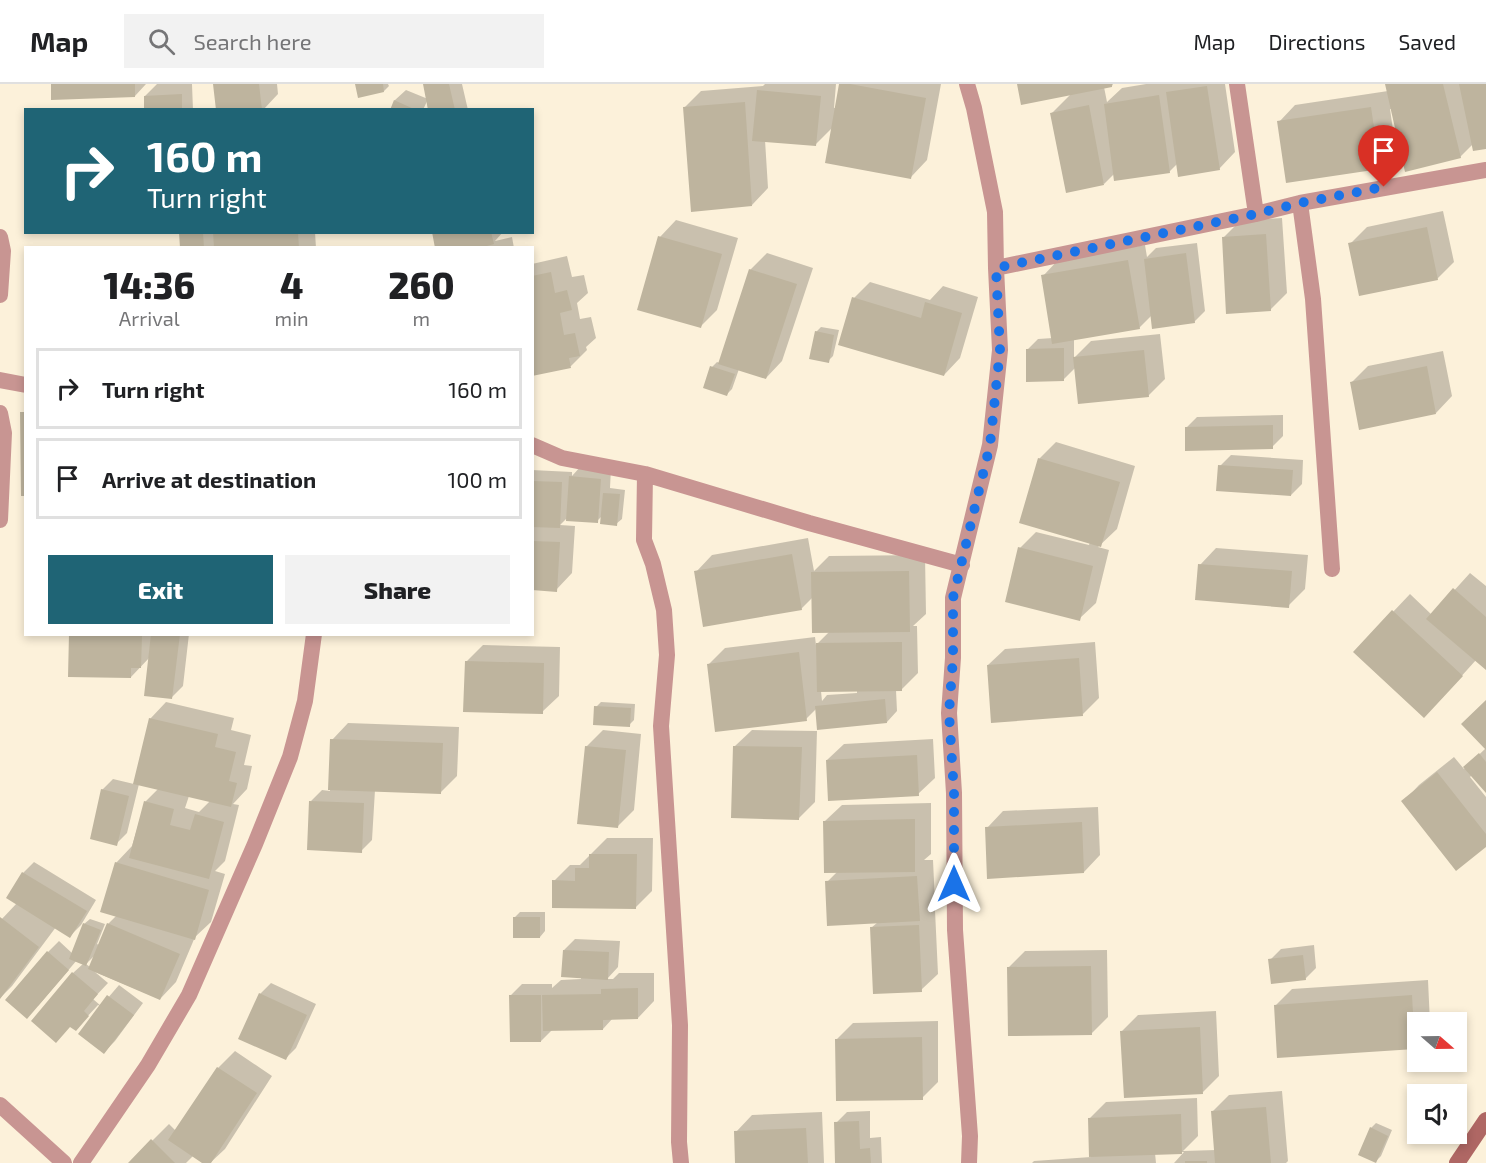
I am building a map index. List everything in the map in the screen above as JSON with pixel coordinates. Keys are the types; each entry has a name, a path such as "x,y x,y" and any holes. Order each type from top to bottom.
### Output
{"main road":[{"path":"1457,1163 1486,1120"}],"street":[{"path":"967,84 995,212 1000,350 990,445 953,598 953,658 949,713 954,793 955,930 970,1136 969,1163"},
{"path":"1237,84 1256,214"},
{"path":"996,268 1300,203 1486,170"},
{"path":"1300,203 1313,299 1332,569"},
{"path":"0,237 3,251 0,295"},
{"path":"0,380 24,386"},
{"path":"0,413 4,433 0,520"},
{"path":"534,447 562,458 645,474 809,523 962,564"},
{"path":"645,474 644,540 653,564 664,610 667,655 661,726 680,1025 679,1142 681,1163"},
{"path":"81,1163 148,1065 189,995 290,757 305,701 314,636"},
{"path":"0,1105 64,1163"}],"building":[{"path":"51,84 135,84 135,97 51,100"},
{"path":"213,84 259,84 262,108 216,108"},
{"path":"355,84 383,84 384,92 358,98"},
{"path":"423,84 449,84 455,108 428,108"},
{"path":"839,84 926,98 911,179 825,163"},
{"path":"1017,84 1112,84 1112,87 1021,105"},
{"path":"1385,84 1443,84 1461,158 1405,172"},
{"path":"1459,84 1486,84 1486,149 1473,151"},
{"path":"1207,86 1220,170 1178,177 1166,92"},
{"path":"757,90 821,96 816,146 752,141"},
{"path":"182,94 182,108 144,108 144,96"},
{"path":"1159,95 1170,173 1114,181 1104,104"},
{"path":"394,100 412,108 391,108"},
{"path":"745,102 752,206 691,212 683,107"},
{"path":"1089,105 1104,185 1066,193 1050,113"},
{"path":"1371,107 1380,169 1286,183 1277,121"},
{"path":"1427,227 1438,280 1359,296 1348,243"},
{"path":"179,234 203,234 204,246 180,246"},
{"path":"213,234 298,234 299,246 214,246"},
{"path":"432,234 492,234 494,244 487,246 435,246"},
{"path":"1266,234 1271,311 1226,314 1222,237"},
{"path":"658,236 722,254 701,328 637,310"},
{"path":"1186,253 1195,323 1152,329 1144,259"},
{"path":"1128,260 1140,329 1052,344 1041,275"},
{"path":"749,269 797,284 766,379 718,364"},
{"path":"551,272 555,293 567,290 572,310 560,313 564,335 575,333 580,356 569,358 571,368 534,376 534,276"},
{"path":"852,297 921,318 925,302 962,313 944,376 838,345"},
{"path":"815,331 834,335 829,363 809,359"},
{"path":"1064,348 1064,381 1026,382 1026,349"},
{"path":"1144,350 1149,397 1078,404 1073,357"},
{"path":"710,366 735,374 727,396 703,388"},
{"path":"1427,366 1436,414 1359,430 1350,382"},
{"path":"20,412 24,412 24,496 21,496"},
{"path":"1273,425 1273,449 1185,451 1185,427"},
{"path":"1038,458 1120,482 1101,547 1019,523"},
{"path":"1218,465 1293,470 1291,496 1216,491"},
{"path":"569,476 601,479 598,523 566,521"},
{"path":"534,481 562,482 560,528 534,527"},
{"path":"603,493 620,494 617,526 600,524"},
{"path":"534,541 560,542 557,592 534,590"},
{"path":"1018,547 1093,566 1080,621 1005,602"},
{"path":"792,554 802,610 703,627 694,571"},
{"path":"1198,564 1292,571 1289,608 1195,600"},
{"path":"909,571 910,632 812,633 811,572"},
{"path":"1453,588 1486,617 1486,670 1426,619"},
{"path":"1392,610 1463,676 1424,718 1353,652"},
{"path":"69,636 142,636 141,668 131,668 131,678 68,677"},
{"path":"151,636 180,636 172,699 144,696"},
{"path":"902,642 902,691 817,692 816,643"},
{"path":"799,652 807,721 715,732 707,664"},
{"path":"1079,658 1083,716 991,723 987,665"},
{"path":"465,661 544,663 543,714 463,712"},
{"path":"885,699 887,723 817,730 815,706"},
{"path":"1486,700 1486,750 1461,724"},
{"path":"594,706 631,708 630,727 593,725"},
{"path":"149,718 218,734 215,747 236,752 229,781 237,783 231,807 133,784"},
{"path":"330,739 443,743 441,794 328,790"},
{"path":"585,746 626,750 618,828 577,824"},
{"path":"733,746 802,747 799,820 731,818"},
{"path":"1479,753 1486,762 1486,793 1463,767"},
{"path":"917,755 919,796 828,801 826,760"},
{"path":"1437,772 1486,834 1486,847 1456,871 1401,801"},
{"path":"101,789 129,796 117,846 90,839"},
{"path":"144,801 174,809 170,825 190,830 195,814 224,822 209,879 129,858"},
{"path":"309,801 364,803 362,853 307,850"},
{"path":"915,819 915,872 824,873 823,821"},
{"path":"1082,822 1084,873 987,879 985,827"},
{"path":"589,854 637,854 636,909 552,908 552,880 575,881 575,868 589,868"},
{"path":"115,862 209,890 195,940 100,912"},
{"path":"22,872 87,911 70,938 6,898"},
{"path":"917,876 920,921 827,926 825,881"},
{"path":"0,917 39,947 0,999"},
{"path":"513,917 540,917 540,938 513,938"},
{"path":"83,923 101,930 86,966 69,959"},
{"path":"107,923 180,954 160,1000 88,969"},
{"path":"919,925 922,992 873,994 870,927"},
{"path":"563,950 609,952 608,980 561,977"},
{"path":"47,951 69,970 27,1019 5,1000"},
{"path":"1303,955 1306,980 1271,984 1268,959"},
{"path":"1091,966 1092,1035 1008,1036 1007,967"},
{"path":"72,972 98,994 84,1011 89,1016 76,1031 70,1027 56,1043 31,1021"},
{"path":"638,988 638,1019 603,1020 603,1030 543,1031 542,995 601,994 601,989"},
{"path":"259,993 307,1015 286,1060 238,1039"},
{"path":"107,995 134,1015 104,1054 78,1034"},
{"path":"509,995 541,995 541,1042 510,1042"},
{"path":"1412,995 1413,1012 1407,1012 1407,1050 1277,1058 1274,1005"},
{"path":"1200,1027 1203,1094 1124,1098 1120,1031"},
{"path":"922,1037 923,1100 836,1101 835,1039"},
{"path":"217,1067 257,1093 211,1163 202,1163 168,1140"},
{"path":"1266,1107 1271,1163 1215,1163 1211,1111"},
{"path":"1181,1114 1182,1154 1089,1157 1088,1118"},
{"path":"859,1121 860,1149 870,1148 871,1163 835,1163 834,1122"},
{"path":"1370,1127 1388,1136 1376,1163 1358,1155"},
{"path":"806,1128 808,1163 735,1163 734,1131"},
{"path":"151,1139 175,1163 128,1163"},
{"path":"1185,1161 1207,1161 1207,1163 1185,1163"}],"route":[{"path":"954,884 954,793 949,713 953,658 953,598 990,445 1000,350 996,268 1384,187"}]}
